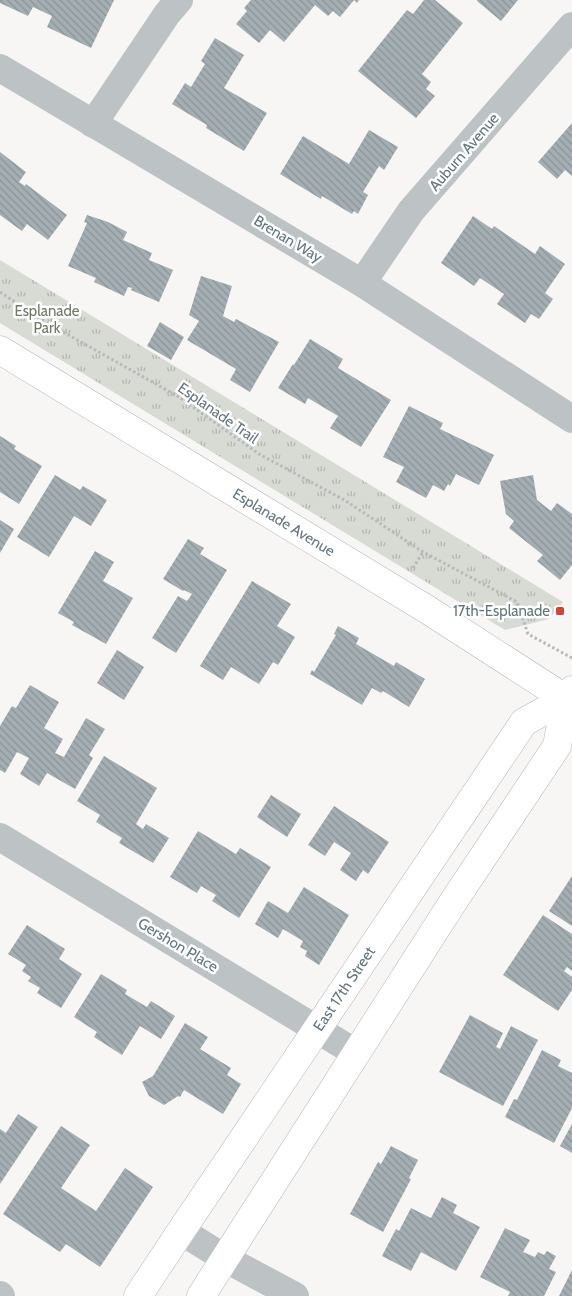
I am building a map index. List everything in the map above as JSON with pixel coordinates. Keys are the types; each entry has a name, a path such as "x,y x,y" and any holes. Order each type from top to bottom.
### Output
{"main road":[{"name":"Esplanade Avenue","path":"0,350 570,697"},
{"name":"East 17th Street","path":"138,1296 524,722 570,697"},
{"path":"202,1296 464,885 557,746 570,697"}],"street":[{"path":"93,124 167,14 179,0"},
{"name":"Auburn Avenue","path":"362,283 411,211 572,26"},
{"name":"Brenan Way","path":"0,68 362,283 572,419"},
{"name":"Gershon Place","path":"0,837 356,1053"},
{"path":"181,1231 226,1259 295,1296"}],"path":[{"name":"Esplanade Trail","path":"0,292 47,324 178,397 259,454 346,501 423,552 517,602 528,634 572,658"},
{"path":"410,572 423,552"}],"green space":[{"name":"Esplanade Park","path":"0,260 563,602 549,619 505,630 0,323"}],"building":[{"path":"0,0 114,0 91,48 47,27 52,16 33,7 28,16 0,3"},
{"path":"251,0 354,0 340,17 333,11 328,16 315,5 284,42 270,30 259,43 236,24 247,11 244,8"},
{"path":"424,0 435,0 463,23 422,74 431,82 426,89 435,96 416,118 358,71 407,10 413,14"},
{"path":"477,0 518,0 501,21"},
{"path":"215,38 244,55 224,88 267,113 244,151 206,128 207,125 172,104 185,83 191,87 205,64 201,61"},
{"path":"572,123 572,176 565,170 557,179 538,162"},
{"path":"369,130 398,147 384,170 379,166 363,192 368,195 358,214 354,211 352,214 322,196 321,199 280,174 303,136 349,164"},
{"path":"0,152 26,172 19,182 25,186 26,184 67,215 48,240 27,224 22,231 0,215"},
{"path":"87,215 108,222 127,232 123,240 152,253 149,260 173,270 159,302 128,287 124,296 94,282 96,278 68,266 87,223 84,222"},
{"path":"473,216 492,229 494,226 535,254 540,246 565,264 545,293 553,299 539,319 531,314 525,323 497,304 504,294 480,278 474,286 441,263"},
{"path":"201,276 232,286 223,316 234,322 236,319 279,342 250,392 230,380 236,369 187,340 199,321 189,315"},
{"path":"160,322 184,337 171,360 147,346"},
{"path":"310,339 343,359 338,368 391,400 361,447 330,428 338,416 308,398 305,404 278,388"},
{"path":"409,406 443,423 440,429 494,455 479,485 456,474 450,486 448,484 444,491 433,485 426,498 396,482 404,467 383,457"},
{"path":"0,436 16,446 14,449 42,466 19,504 0,492"},
{"path":"55,475 80,490 83,486 107,500 91,526 74,516 49,557 17,537"},
{"path":"533,475 537,500 551,511 557,503 572,514 572,565 560,580 537,561 543,555 509,528 514,521 506,514 500,481"},
{"path":"0,520 14,529 0,553"},
{"path":"188,539 204,548 200,554 227,570 176,653 152,638 178,596 187,601 192,594 163,579"},
{"path":"95,551 114,562 103,581 133,598 106,644 72,625 74,622 58,613"},
{"path":"252,581 291,604 277,626 295,637 278,665 273,662 259,684 231,667 223,680 200,666"},
{"path":"338,626 359,638 356,644 394,666 396,662 425,679 409,707 383,691 381,693 372,688 362,705 310,674 312,670 314,672 336,635 334,634"},
{"path":"117,650 144,667 124,700 97,683"},
{"path":"30,685 59,702 44,728 63,739 55,753 64,757 86,718 105,729 89,755 93,758 75,789 47,773 39,786 20,774 29,758 17,752 5,773 0,770 0,726 12,706 16,708"},
{"path":"104,756 157,788 136,824 143,829 146,824 169,838 153,863 119,843 122,838 96,822 100,815 77,801"},
{"path":"271,795 301,814 287,837 257,817"},
{"path":"334,806 389,842 368,874 363,870 356,881 340,870 351,853 334,842 325,856 308,845"},
{"path":"198,831 236,854 240,848 271,867 239,918 212,901 216,895 201,886 197,893 170,877"},
{"path":"572,876 572,926 549,911"},
{"path":"304,887 349,915 319,965 305,956 307,951 300,947 303,941 283,929 278,938 255,924 268,901 288,913"},
{"path":"543,915 572,934 572,971 567,967 564,971 572,977 572,990 558,1011 503,975"},
{"path":"27,925 65,949 59,959 82,974 61,1008 37,993 40,988 28,981 31,977 22,971 26,965 8,954"},
{"path":"101,974 127,990 125,994 147,1007 151,1001 175,1016 161,1039 140,1026 122,1055 94,1037 97,1032 74,1017"},
{"path":"470,1015 503,1033 496,1047 500,1049 511,1026 538,1040 503,1106 439,1072"},
{"path":"185,1023 208,1037 200,1049 231,1068 227,1075 241,1084 223,1114 184,1090 180,1097 178,1096 164,1105 149,1096 142,1082 153,1076"},
{"path":"542,1050 561,1060 558,1066 572,1073 572,1108 554,1143 505,1117 514,1099 517,1100"},
{"path":"18,1114 38,1127 0,1184 0,1129 6,1133"},
{"path":"572,1124 572,1153 560,1146"},
{"path":"61,1126 90,1145 61,1188 96,1211 125,1168 153,1187 100,1267 66,1244 60,1252 3,1214"},
{"path":"391,1146 418,1160 409,1178 411,1179 383,1232 350,1214 378,1162 381,1164"},
{"path":"442,1197 457,1205 453,1213 480,1227 456,1271 421,1252 411,1271 382,1256 396,1229 399,1231 411,1208 431,1218"},
{"path":"505,1228 530,1240 523,1252 535,1257 538,1252 544,1255 547,1251 556,1256 549,1269 556,1272 544,1296 508,1296 510,1292 480,1277"},
{"path":"572,1270 572,1296 559,1296"}],"place":[{"name":"17th-Esplanade","path":"560,611"}]}
